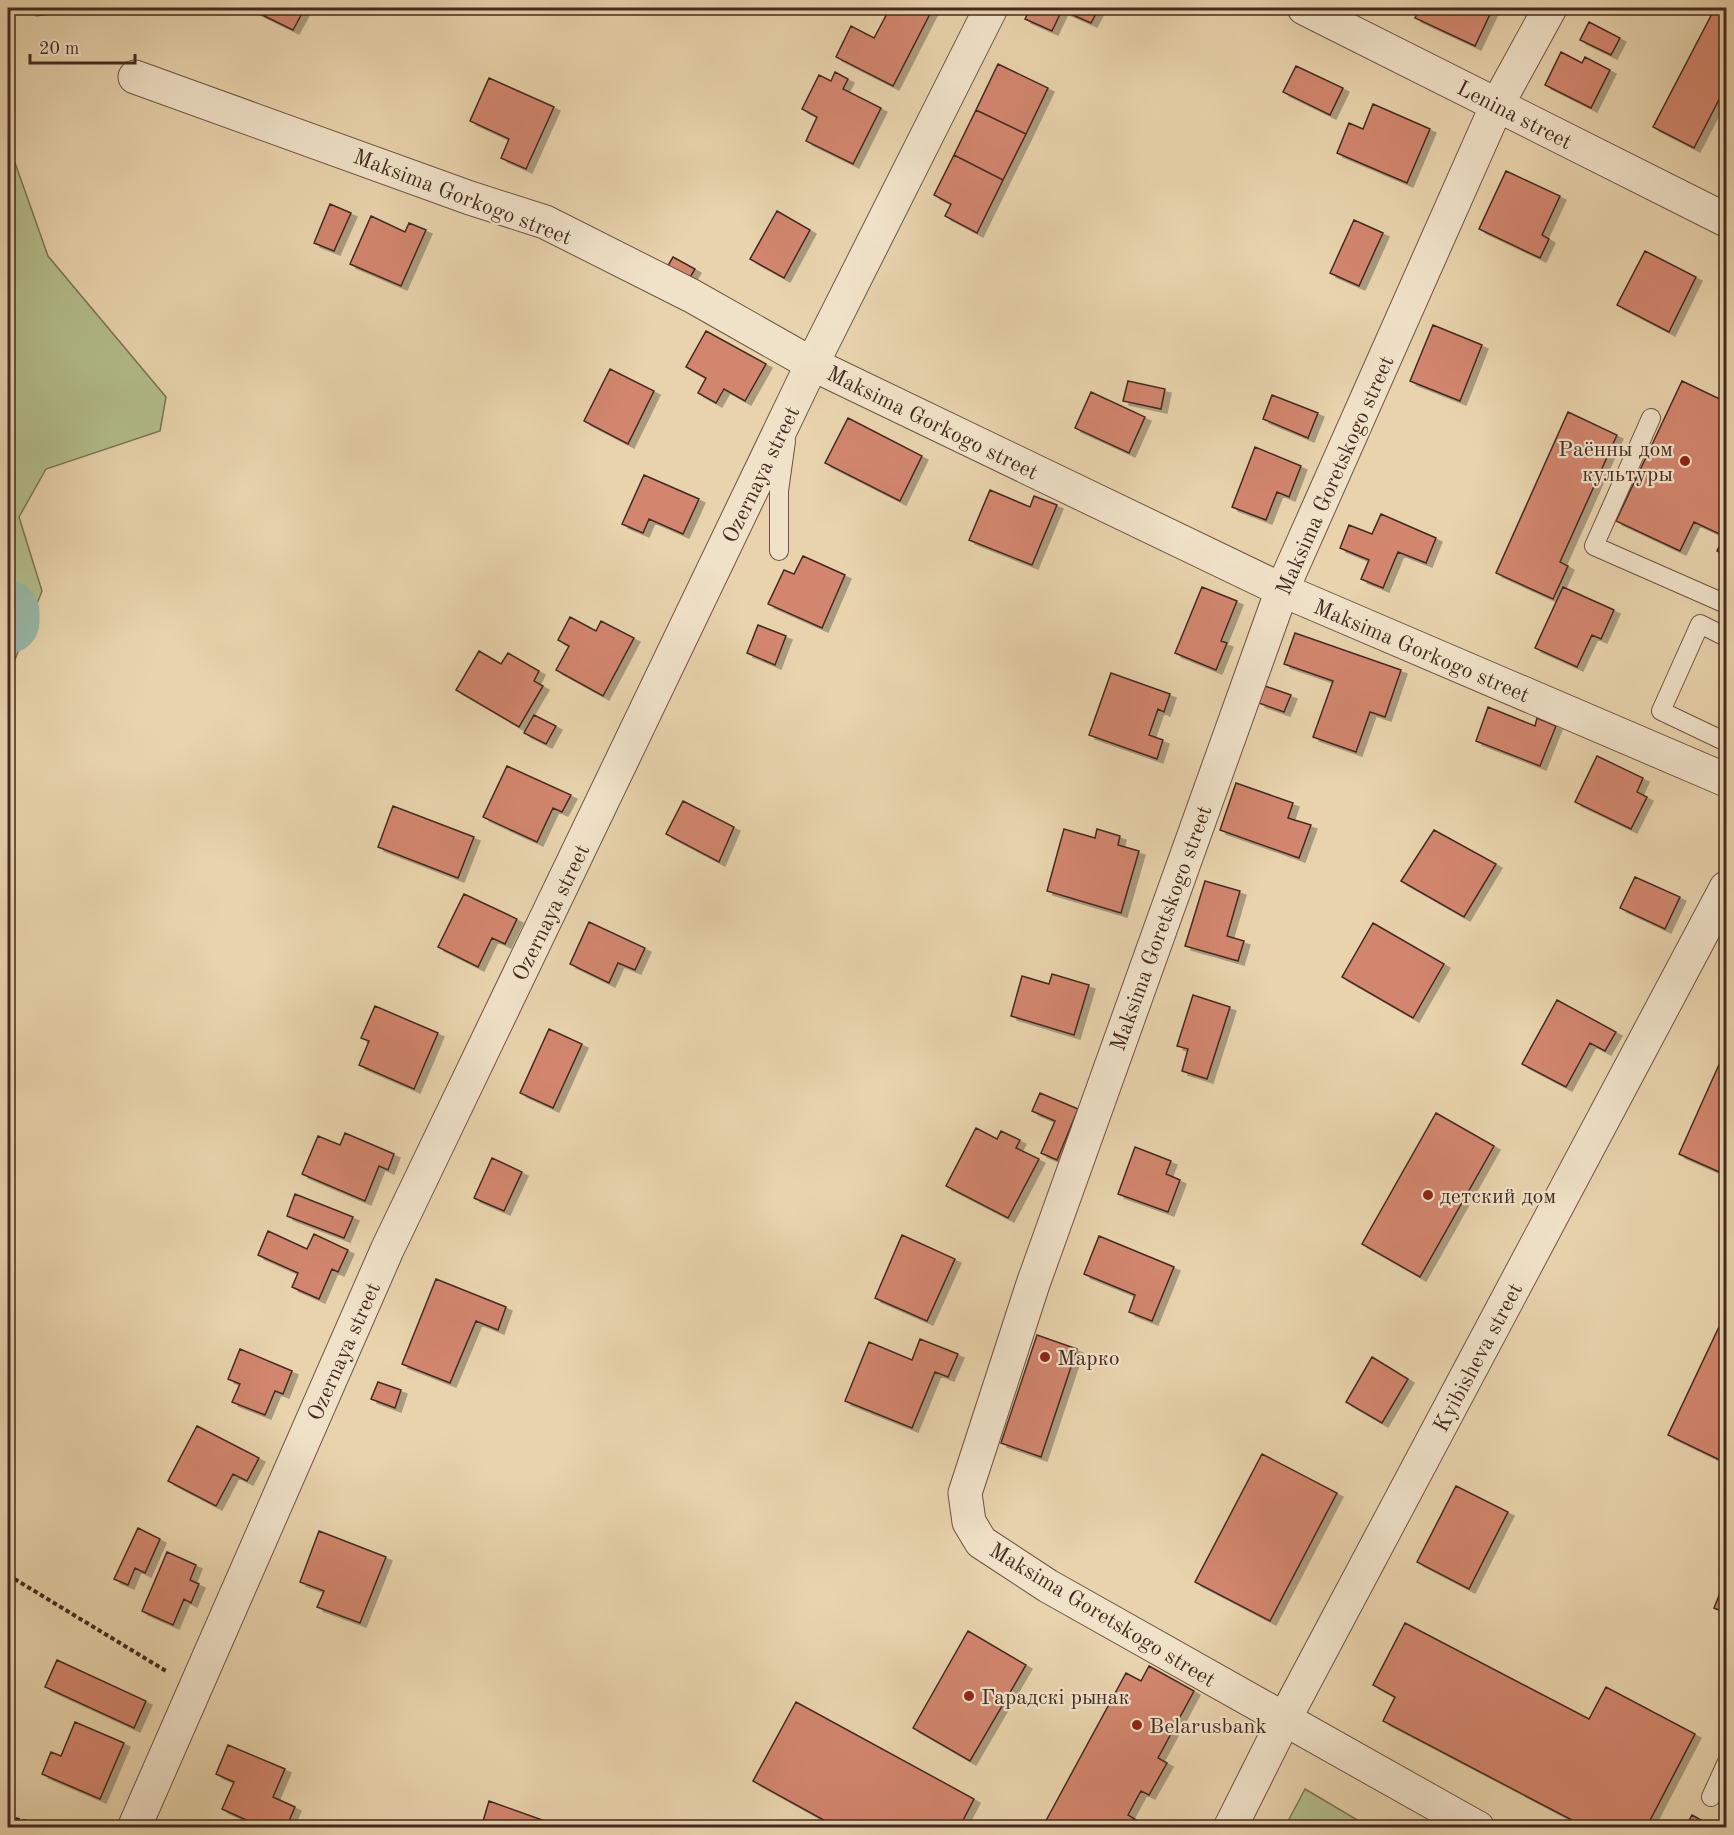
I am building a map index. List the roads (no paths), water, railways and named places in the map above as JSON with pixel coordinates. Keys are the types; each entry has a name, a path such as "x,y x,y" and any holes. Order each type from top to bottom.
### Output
{"street":[{"name":"Ozernaya street","path":"134,1827 387,1250 812,364 991,8"},
{"name":"Lenina street","path":"1304,8 1726,220"},
{"name":"Maksima Goretskogo street","path":"1478,1827 1048,1586 981,1542 969,1522 965,1493 1033,1284 1282,590 1497,105 1550,8"},
{"name":"Maksima Gorkogo street","path":"135,77 470,198 545,222 692,296 812,364 1282,590 1726,780"},
{"name":"Kyibisheva street","path":"1230,1827 1284,1720 1726,888"}],"lane":[{"path":"779,551 779,491 794,404"},
{"path":"1651,418 1594,546 1726,604"},
{"path":"1726,637 1700,624 1661,711 1726,742"},
{"path":"1711,1797 1726,1764"}],"waterway":[{"path":"8,612 8,622"}],"place":[{"name":"Раённы дом культуры","path":"1685,461"},
{"name":"детский дом","path":"1428,1195"},
{"name":"Марко","path":"1045,1357"},
{"name":"Гарадскі рынак","path":"969,1696"},
{"name":"Belarusbank","path":"1137,1725"}]}
